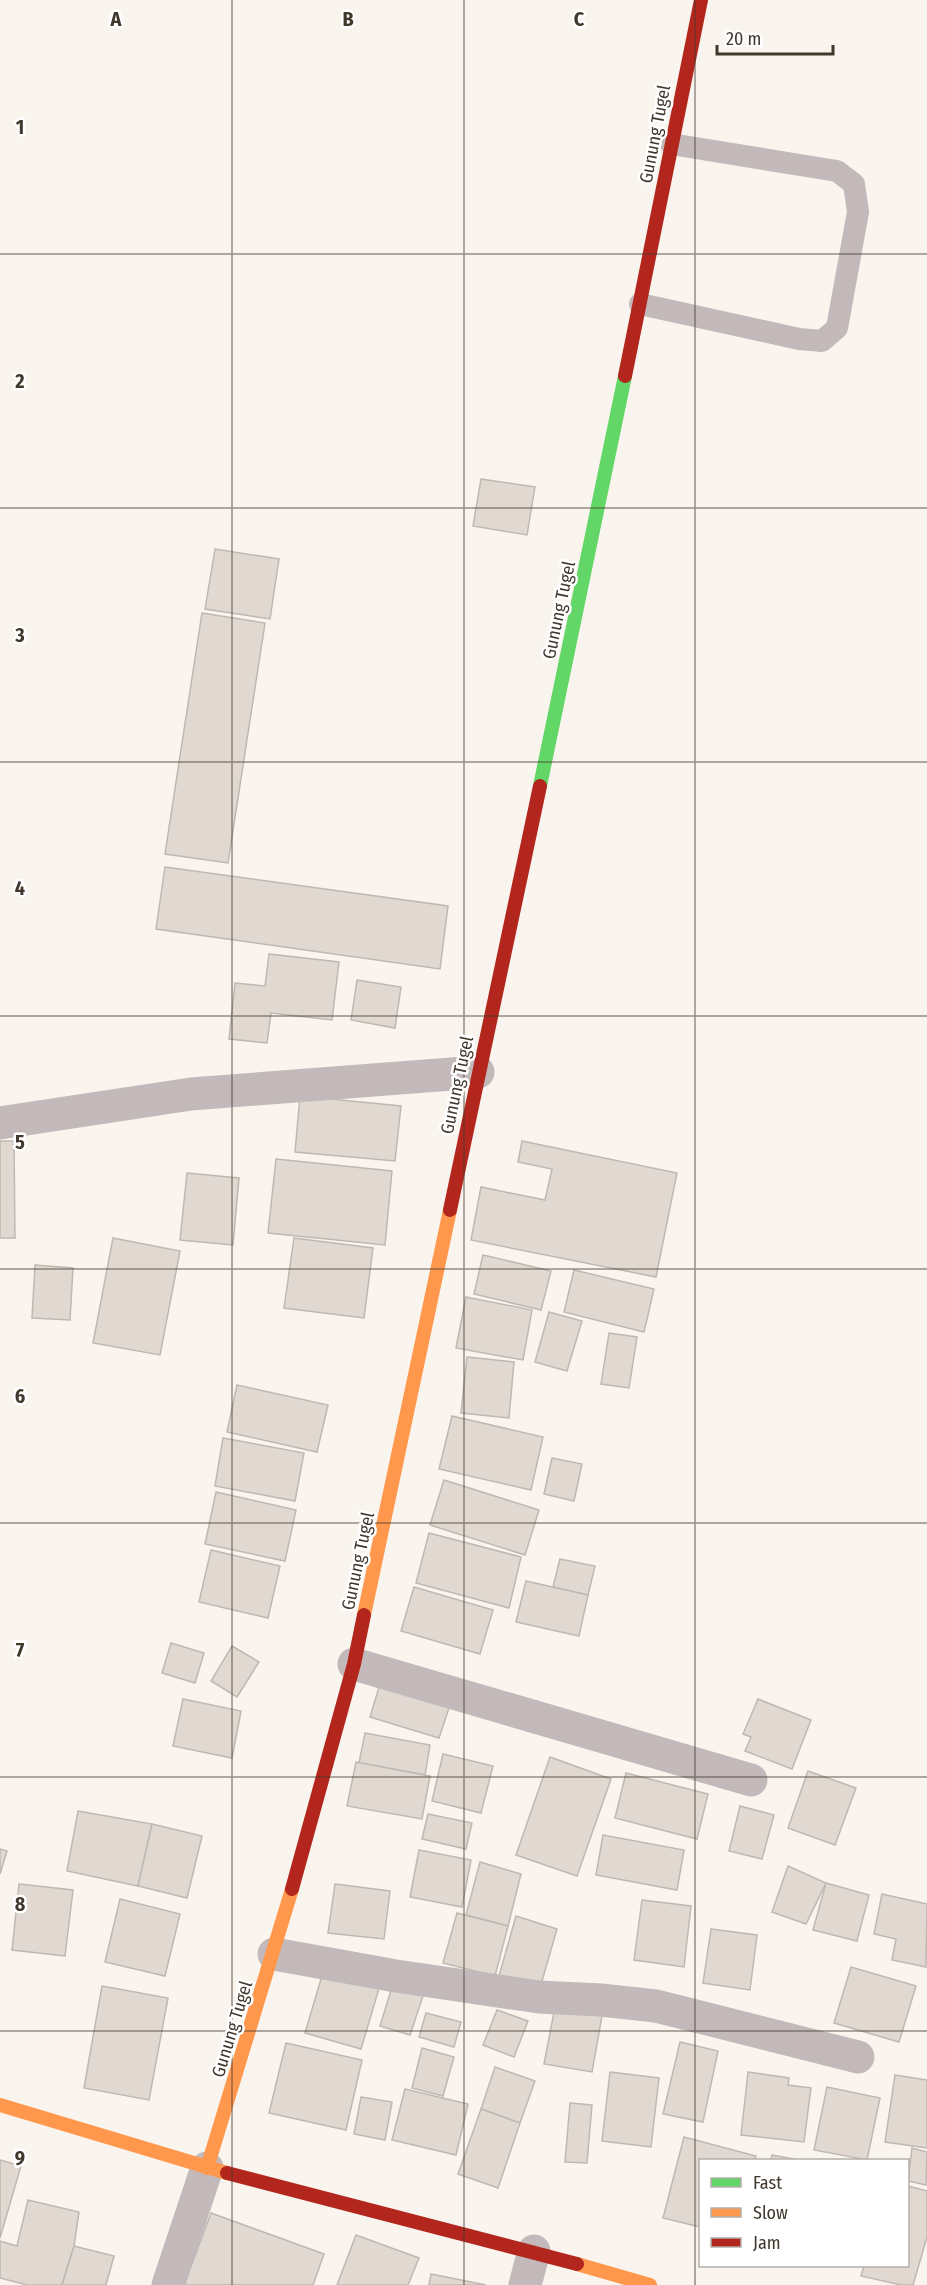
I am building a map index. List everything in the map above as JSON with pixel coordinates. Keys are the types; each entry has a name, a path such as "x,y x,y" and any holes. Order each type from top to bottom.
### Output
{"main road":[{"name":"Gunung Tugel","path":"207,2168 274,1954 354,1664 640,304 701,0"},
{"path":"0,2105 207,2168 534,2251 650,2285"}],"street":[{"path":"0,1123 191,1094 478,1072"},
{"path":"354,1664 751,1779"},
{"path":"274,1954 396,1976 539,1997 656,2006 858,2056"},
{"path":"168,2285 207,2168"},
{"path":"525,2285 534,2251"}],"lane":[{"path":"640,304 799,339 822,341 837,328 858,212 855,184 837,171 671,144"}],"building":[{"path":"481,479 535,487 527,535 473,526"},
{"path":"215,549 279,559 270,619 205,609"},
{"path":"202,613 265,623 228,863 165,854"},
{"path":"165,867 448,906 440,969 156,929"},
{"path":"269,954 339,962 332,1020 271,1013 267,1043 229,1039 235,983 265,986"},
{"path":"357,980 401,987 395,1028 351,1020"},
{"path":"300,1096 401,1106 395,1161 295,1152"},
{"path":"0,1141 14,1141 15,1238 0,1238"},
{"path":"522,1141 677,1173 656,1277 471,1240 481,1187 545,1200 552,1169 518,1162"},
{"path":"276,1159 392,1171 385,1245 268,1233"},
{"path":"187,1173 239,1178 233,1245 180,1240"},
{"path":"113,1238 180,1251 160,1355 93,1343"},
{"path":"294,1238 373,1248 364,1318 284,1308"},
{"path":"483,1255 551,1271 541,1310 474,1294"},
{"path":"35,1265 73,1268 70,1320 32,1318"},
{"path":"574,1270 654,1289 644,1332 564,1312"},
{"path":"466,1297 532,1310 523,1360 456,1348"},
{"path":"549,1312 582,1321 567,1371 535,1362"},
{"path":"609,1333 637,1337 629,1388 601,1384"},
{"path":"467,1357 514,1362 509,1418 461,1413"},
{"path":"237,1385 328,1405 317,1452 227,1432"},
{"path":"452,1416 543,1437 531,1490 439,1469"},
{"path":"223,1438 304,1453 295,1501 215,1486"},
{"path":"552,1458 582,1464 574,1501 544,1494"},
{"path":"444,1480 539,1510 525,1555 430,1525"},
{"path":"216,1492 296,1510 285,1561 205,1544"},
{"path":"429,1533 521,1557 509,1608 416,1583"},
{"path":"211,1550 280,1566 268,1618 199,1602"},
{"path":"560,1559 595,1566 588,1595 553,1587"},
{"path":"526,1581 588,1595 579,1636 516,1622"},
{"path":"414,1587 493,1610 480,1654 401,1631"},
{"path":"171,1643 204,1653 195,1683 162,1673"},
{"path":"232,1646 259,1662 237,1697 211,1681"},
{"path":"380,1684 450,1705 439,1738 370,1717"},
{"path":"183,1699 241,1711 232,1758 173,1746"},
{"path":"758,1699 811,1720 792,1769 745,1751 751,1737 743,1734"},
{"path":"365,1733 430,1745 425,1775 359,1763"},
{"path":"443,1754 493,1766 481,1813 432,1801"},
{"path":"550,1757 611,1779 577,1876 516,1855"},
{"path":"356,1762 430,1776 422,1819 347,1806"},
{"path":"808,1771 856,1788 835,1845 788,1828"},
{"path":"626,1773 708,1794 697,1839 615,1818"},
{"path":"740,1806 774,1815 762,1859 729,1851"},
{"path":"78,1811 152,1824 138,1886 67,1871"},
{"path":"428,1814 472,1823 466,1849 422,1839"},
{"path":"152,1824 202,1836 187,1898 138,1886"},
{"path":"603,1835 684,1850 677,1890 596,1875"},
{"path":"0,1849 7,1851 0,1874"},
{"path":"419,1850 471,1860 462,1907 410,1897"},
{"path":"480,1862 521,1874 508,1926 466,1915"},
{"path":"788,1866 826,1883 806,1924 772,1912"},
{"path":"826,1883 869,1895 857,1941 813,1930"},
{"path":"19,1884 73,1890 65,1956 12,1950"},
{"path":"335,1884 390,1891 384,1939 328,1933"},
{"path":"882,1894 927,1904 926,1967 892,1960 896,1939 874,1934"},
{"path":"120,1899 180,1914 165,1976 105,1962"},
{"path":"642,1900 691,1906 684,1967 634,1960"},
{"path":"457,1913 508,1926 495,1976 443,1963"},
{"path":"516,1916 557,1929 540,1988 499,1976"},
{"path":"711,1929 757,1935 750,1990 703,1983"},
{"path":"851,1967 916,1986 899,2042 834,2023"},
{"path":"324,1969 380,1985 361,2049 305,2033"},
{"path":"393,1984 424,1993 410,2035 380,2026"},
{"path":"102,1986 168,1998 149,2100 84,2088"},
{"path":"555,2007 602,2016 592,2072 544,2064"},
{"path":"497,2010 528,2021 514,2057 483,2045"},
{"path":"426,2013 461,2022 454,2047 419,2037"},
{"path":"680,2042 718,2051 703,2122 663,2114"},
{"path":"286,2043 362,2060 346,2130 269,2113"},
{"path":"422,2048 454,2057 443,2096 412,2088"},
{"path":"495,2067 535,2081 520,2123 481,2109"},
{"path":"610,2072 659,2078 651,2147 602,2141"},
{"path":"748,2072 789,2078 788,2085 811,2088 804,2142 741,2135"},
{"path":"895,2075 927,2080 927,2148 885,2142"},
{"path":"827,2087 880,2098 867,2159 814,2150"},
{"path":"405,2089 468,2104 456,2155 392,2140"},
{"path":"361,2097 392,2102 385,2140 354,2134"},
{"path":"570,2103 592,2105 587,2163 565,2162"},
{"path":"481,2109 520,2123 498,2188 458,2174"},
{"path":"684,2137 756,2156 755,2159 699,2159 699,2227 663,2218"},
{"path":"912,2148 927,2152 926,2185 909,2181"},
{"path":"772,2155 794,2159 771,2159"},
{"path":"0,2160 21,2166 0,2238"},
{"path":"909,2186 927,2191 927,2237 913,2285 901,2285 861,2276 864,2267 909,2267"},
{"path":"28,2200 79,2212 74,2246 62,2285 27,2285 0,2278 0,2241 17,2246"},
{"path":"211,2213 324,2254 313,2285 184,2285"},
{"path":"356,2235 419,2258 408,2285 337,2285"},
{"path":"74,2246 114,2256 106,2285 62,2285"},
{"path":"431,2274 486,2285 429,2285"}],"traffic: fast":[{"path":"540,786 625,376"}],"traffic: slow":[{"path":"364,1615 450,1210"},
{"path":"207,2168 292,1889"},
{"path":"0,2105 227,2173"},
{"path":"577,2264 650,2285"}],"traffic: jam":[{"path":"625,376 701,0"},
{"path":"450,1210 540,786"},
{"path":"292,1889 354,1664 364,1615"},
{"path":"227,2173 577,2264"}]}
